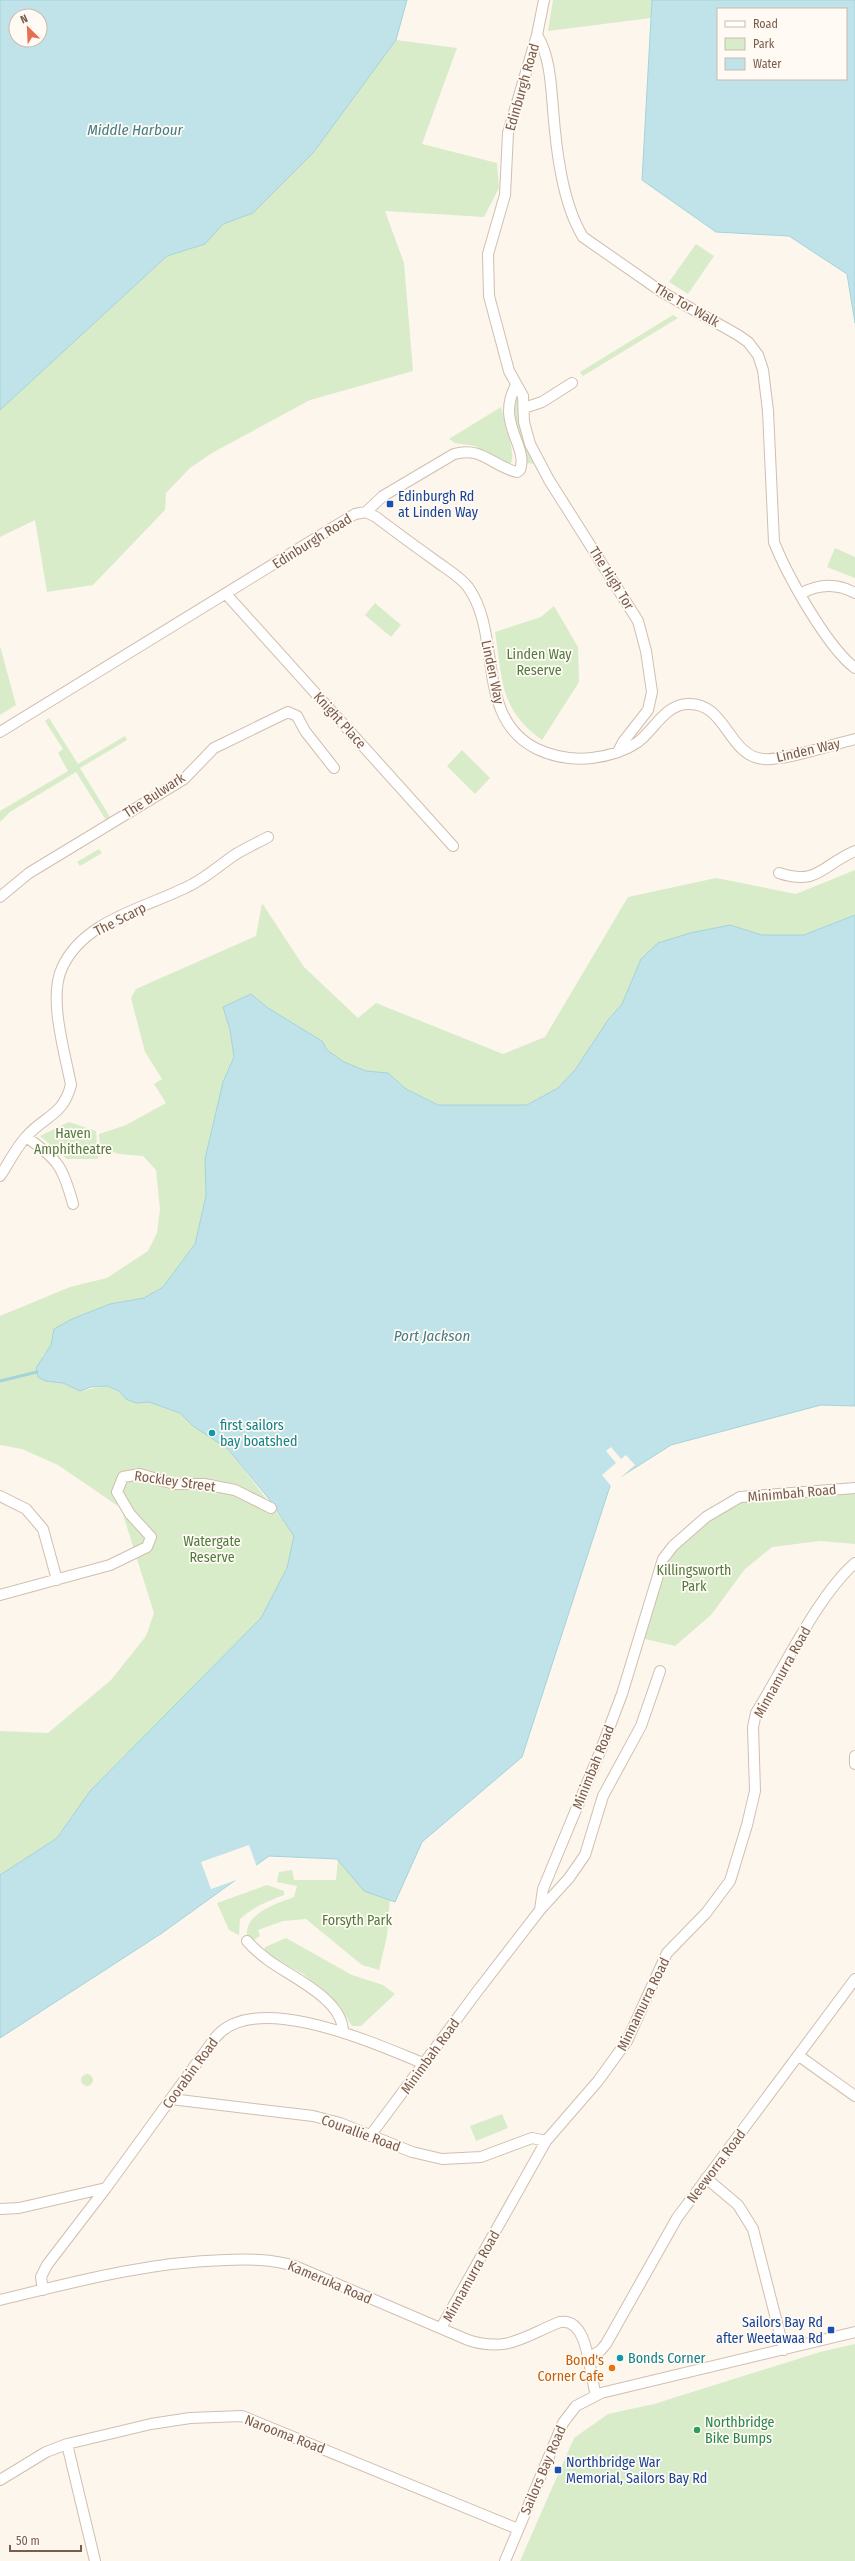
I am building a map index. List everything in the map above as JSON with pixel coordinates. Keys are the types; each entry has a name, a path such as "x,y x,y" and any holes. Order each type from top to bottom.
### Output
{"street":[{"name":"Edinburgh Road","path":"0,732 355,514 366,512 383,496 454,454 464,451 475,452 508,470 517,472 520,470 521,458 512,431 508,405 516,385 509,371 490,296 488,254 505,190 507,149 511,119 538,35 544,0"},
{"name":"The Tor Walk","path":"538,35 546,54 559,157 569,206 575,226 582,237 662,292 738,334 748,342 758,355 763,370 767,403 774,542 782,564 800,594"},
{"path":"524,408 542,402 572,384"},
{"name":"The High Tor","path":"516,385 523,396 530,444 546,474 638,621 646,651 652,692 648,710 623,742 618,752"},
{"name":"Linden Way","path":"366,512 400,535 468,586 482,618 494,692 510,728 526,744 546,753 569,759 592,758 618,752 640,740 674,707 686,704 696,704 715,714 743,749 764,759 855,739"},
{"path":"855,593 826,585 812,587 800,594 839,654 855,668"},
{"name":"Knight Place","path":"226,594 454,846"},
{"name":"The Bulwark","path":"0,897 29,873 184,779 214,748 288,712 297,716 313,742 334,768"},
{"name":"The Scarp","path":"0,1176 26,1137 62,1107 68,1096 71,1085 57,1013 58,991 61,969 76,945 97,929 192,885 236,854 268,836"},
{"path":"779,873 803,879 814,876 855,851"},
{"path":"26,1137 50,1153 63,1172 73,1204"},
{"name":"Rockley Street","path":"0,1595 110,1565 146,1547 151,1537 130,1514 117,1492 122,1477 140,1474 174,1484 204,1484 234,1490 271,1508"},
{"name":"Minimbah Road","path":"370,2136 540,1910 543,1889 622,1694 655,1581 666,1554 672,1546 706,1517 740,1498 855,1488"},
{"path":"2,1500 26,1509 43,1529 57,1580"},
{"name":"Minnamurra Road","path":"441,2328 546,2141 598,2081 623,2046 637,2022 667,1953 710,1909 730,1881 747,1825 755,1791 753,1727 756,1713 820,1607 841,1577 855,1563"},
{"path":"540,1910 569,1878 585,1855 603,1796 638,1731 660,1671"},
{"path":"855,1756 855,1764"},
{"path":"247,1941 268,1960 309,1985 329,2004 343,2021 343,2032"},
{"name":"Neeworra Road","path":"587,2358 600,2352 606,2344 677,2218 855,1979"},
{"name":"Coorabin Road","path":"43,2290 42,2276 44,2269 106,2188 219,2033 233,2023 252,2019 279,2020 343,2032 425,2064"},
{"path":"799,2056 855,2096"},
{"name":"Courallie Road","path":"171,2099 313,2116 340,2123 412,2152 442,2159 481,2157 532,2138 546,2141"},
{"path":"706,2178 738,2205 753,2229 784,2350"},
{"path":"0,2210 19,2208 106,2188"},
{"name":"Kameruka Road","path":"0,2300 156,2264 206,2260 270,2260 295,2266 479,2343 496,2346 510,2343 560,2322 570,2321 575,2323 583,2334 596,2395"},
{"name":"Sailors Bay Road","path":"505,2561 566,2418 576,2406 596,2395 855,2332"},
{"name":"Narooma Road","path":"0,2480 46,2452 67,2444 151,2424 190,2418 242,2416 518,2529"},
{"path":"67,2444 95,2561"}],"green space":[{"path":"553,0 652,0 651,18 548,31"},
{"path":"396,40 457,48 422,144 497,163 499,188 484,217 385,211 404,263 413,371 310,400 212,453 190,468 166,493 165,510 93,585 47,592 35,520 0,537 0,409 167,256 205,244 223,224 253,213 313,153"},
{"path":"696,244 714,256 688,294 669,282"},
{"path":"673,315 678,318 583,376 580,372"},
{"path":"513,394 518,395 537,464 525,463 515,432"},
{"path":"501,407 511,444 511,463 505,463 475,446 455,443 449,439"},
{"path":"835,548 855,557 855,578 827,567"},
{"path":"375,603 401,625 391,637 365,615"},
{"name":"Linden Way Reserve","path":"554,606 578,647 579,682 542,740 528,728 510,705 502,680 495,632 541,617"},
{"path":"0,646 16,705 0,715"},
{"path":"49,718 78,764 125,736 127,740 80,768 110,817 106,820 76,772 10,812 0,822 0,811 68,771 58,753 63,749 45,721"},
{"path":"462,750 490,778 475,794 447,766"},
{"path":"99,849 102,853 80,866 77,862"},
{"name":"Watergate Reserve","path":"855,870 855,915 804,935 762,935 730,925 641,959 622,1004 608,1020 575,1070 558,1088 527,1105 438,1105 406,1089 388,1073 366,1071 344,1062 327,1050 322,1041 268,1008 251,994 223,1007 230,1030 234,1057 223,1082 205,1159 206,1196 195,1244 163,1287 144,1298 110,1304 72,1319 42,1357 45,1381 63,1383 80,1391 106,1386 119,1391 126,1399 136,1403 149,1402 180,1413 193,1426 228,1449 295,1536 287,1568 261,1618 90,1791 57,1838 0,1875 0,1731 48,1733 111,1680 146,1636 154,1613 121,1508 58,1465 22,1449 0,1445 0,1316 70,1287 107,1278 148,1251 157,1233 160,1209 156,1170 143,1156 119,1154 100,1148 99,1134 126,1125 166,1103 154,1084 162,1079 145,1052 131,998 136,989 256,936 262,903 304,967 358,1018 376,1003 503,1054 545,1037 628,897 716,878 796,894"},
{"name":"Haven Amphitheatre","path":"69,1122 96,1131 98,1159 67,1159 40,1136"},
{"name":"Killingsworth Park","path":"855,1489 855,1544 820,1541 772,1547 745,1569 711,1615 675,1646 645,1639 647,1608 663,1559 706,1517 740,1497"},
{"name":"Forsyth Park","path":"338,1858 390,1898 387,1936 379,1970 362,1965 306,1919 283,1921 258,1930 260,1936 254,1940 247,1935 248,1927 251,1921 257,1915 272,1906 294,1897 297,1886 277,1882 279,1872 292,1870 294,1880 336,1880"},
{"path":"267,1885 284,1891 284,1895 255,1908 240,1919 239,1935 229,1930 217,1903"},
{"path":"286,1938 352,1975 383,1985 395,1994 361,2026 352,2026 339,2005 303,1974 264,1952 265,1947"},
{"path":"85,2074 89,2074 93,2080 89,2086 85,2086 81,2082 81,2078"},
{"path":"502,2114 508,2128 476,2141 470,2126"},
{"path":"855,2344 855,2561 520,2561 574,2438 608,2414 654,2404 820,2352"}],"water":[{"name":"Middle Harbour","path":"0,0 407,0 396,40 313,153 253,213 223,224 205,244 167,256 0,410"},
{"path":"652,0 855,0 855,323 847,274 789,236 716,232 642,180"},
{"name":"Port Jackson","path":"855,915 855,1406 821,1405 671,1445 611,1483 522,1757 422,1842 395,1902 364,1891 337,1859 269,1856 162,1933 0,2038 0,1875 57,1838 90,1791 261,1618 287,1568 294,1536 269,1499 228,1449 193,1426 180,1413 149,1402 136,1403 126,1399 119,1391 107,1386 91,1387 80,1391 63,1383 45,1381 38,1377 36,1368 51,1345 54,1329 72,1319 110,1304 144,1298 163,1287 195,1244 206,1196 205,1159 223,1082 234,1057 230,1030 223,1007 251,994 268,1008 322,1041 327,1050 344,1062 366,1071 388,1073 406,1089 438,1105 527,1105 558,1088 575,1070 608,1020 622,1004 641,959 658,943 690,933 730,925 762,935 804,935"}],"pier":[{"path":"611,1447 621,1459 626,1455 635,1465 611,1486 602,1475 616,1463 606,1451"},
{"path":"249,1845 257,1867 242,1878 211,1889 201,1862"}],"waterway":[{"path":"0,1381 37,1372"}],"place":[{"name":"Edinburgh Rd at Linden Way","path":"390,504"},
{"name":"first sailors bay boatshed","path":"212,1433"},
{"name":"Sailors Bay Rd after Weetawaa Rd","path":"831,2330"},
{"name":"Bonds Corner","path":"620,2358"},
{"name":"Bond's Corner Cafe","path":"612,2368"},
{"name":"Northbridge Bike Bumps","path":"697,2430"},
{"name":"Northbridge War Memorial, Sailors Bay Rd","path":"558,2470"}]}
